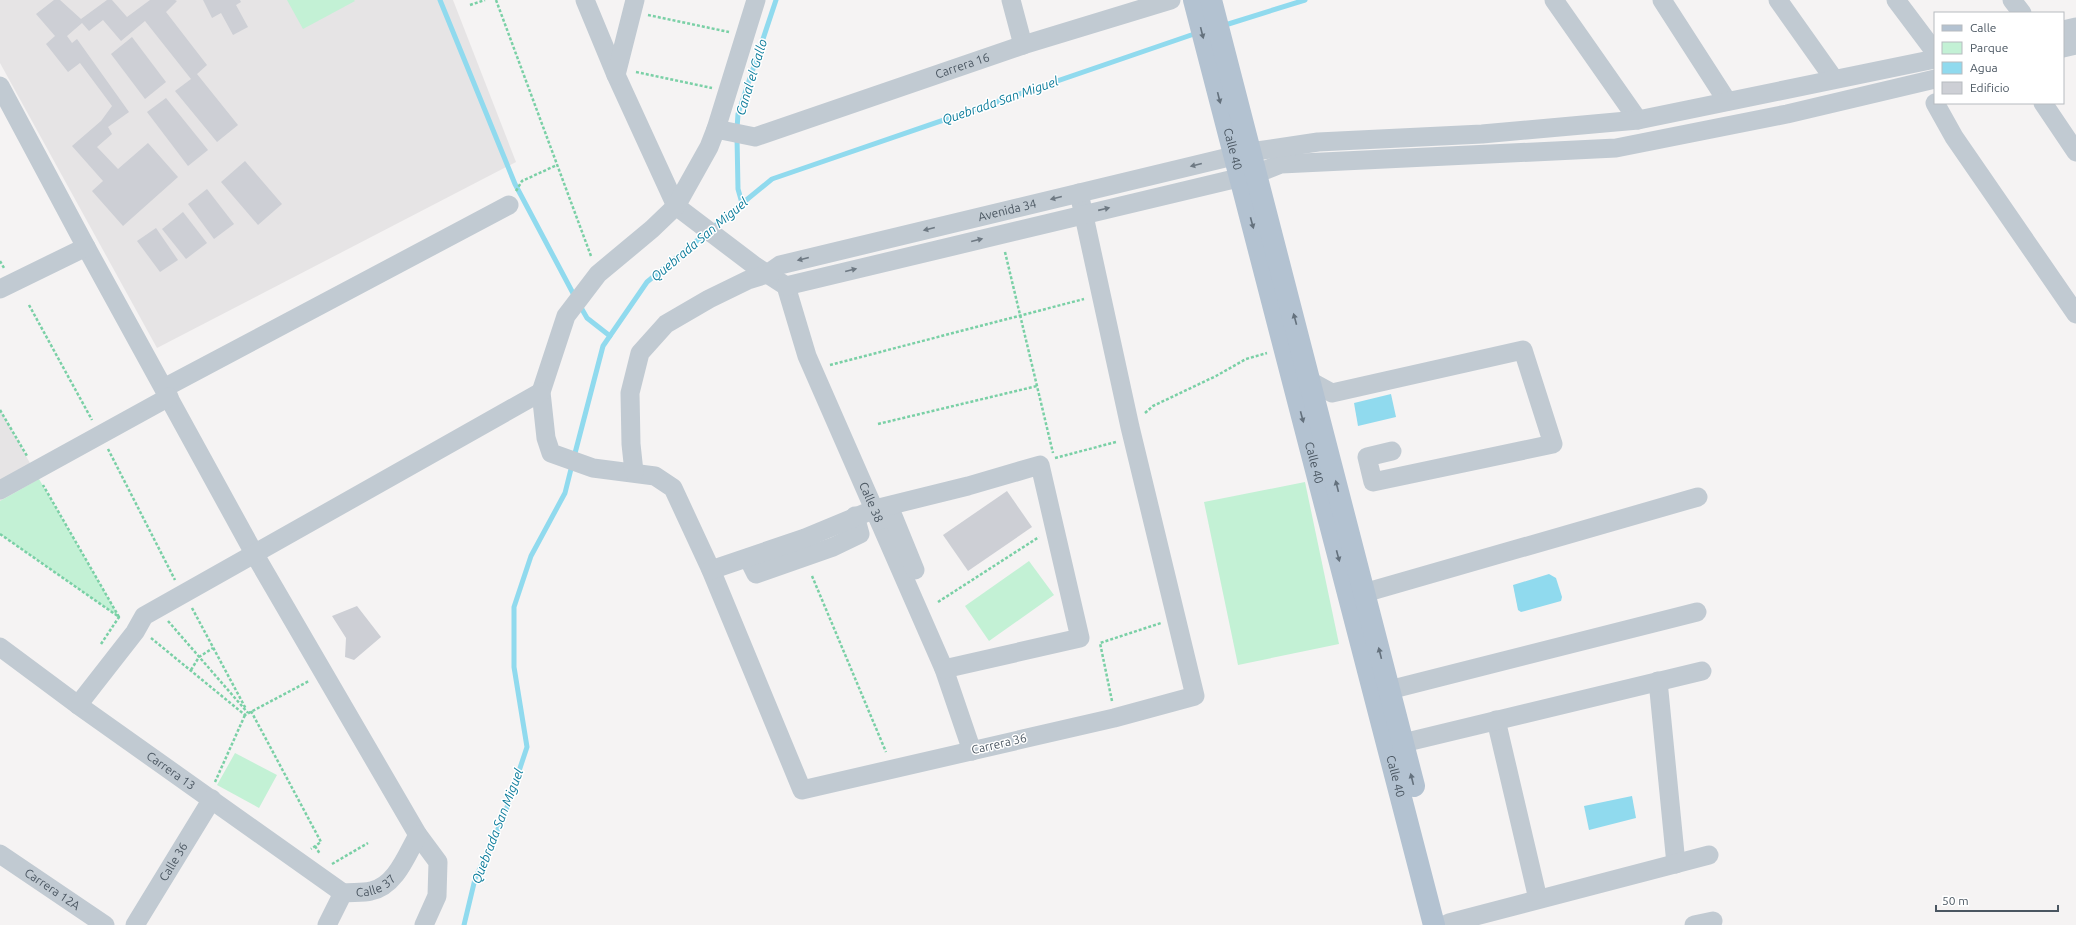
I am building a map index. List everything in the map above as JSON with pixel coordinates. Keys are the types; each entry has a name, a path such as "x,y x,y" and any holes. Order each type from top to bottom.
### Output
{"main road":[{"name":"Calle 40","path":"1203,2 1293,345 1395,745 1444,924"},
{"name":"Calle 40","path":"1338,521 1364,593 1382,692"}],"street":[{"path":"585,0 616,75 680,209 761,270 786,286"},
{"path":"616,75 635,0"},
{"path":"756,0 722,130 709,147 680,209 652,229 596,276 566,316 541,392 546,438 551,453 593,468 634,472 655,476 673,488 711,570 805,538 855,516 877,514 1040,465 1080,638 944,670"},
{"path":"1011,0 1023,45"},
{"name":"Carrera 16","path":"722,130 755,137 1023,45 1117,7 1171,0"},
{"path":"1554,0 1638,120"},
{"path":"1662,0 1727,101"},
{"path":"1778,0 1834,79"},
{"path":"1896,0 1934,51"},
{"path":"2012,0 2021,12"},
{"path":"2064,30 2076,27"},
{"path":"2064,48 2076,45"},
{"name":"Avenida 34","path":"634,472 631,444 630,394 640,353 666,324 709,299 748,280 761,270 1242,154 1318,142 1482,134 1638,120 1934,59"},
{"path":"1930,80 1934,98"},
{"name":"Avenida 34","path":"786,286 1248,175 1281,164 1616,148 1786,114 1930,80"},
{"path":"0,86 86,247 167,392 255,555 418,835 438,862 437,896 424,925"},
{"path":"1936,104 1954,137 2076,314"},
{"path":"2044,104 2076,152"},
{"path":"1079,193 1082,214 1130,427"},
{"path":"0,490 100,434 167,392 511,200"},
{"path":"0,290 86,247"},
{"name":"Calle 38","path":"786,286 807,356 944,670 972,750"},
{"path":"1302,383 1332,393 1524,350 1553,444 1373,482 1367,456 1392,450"},
{"path":"78,705 135,632 144,616 255,555 541,392"},
{"name":"Carrera 36","path":"711,570 802,790 1114,718 1195,696 1130,427"},
{"path":"1364,593 1698,497"},
{"path":"1382,692 1698,612"},
{"name":"Carrera 13","path":"0,647 78,705 212,794 343,893"},
{"path":"1395,745 1702,671"},
{"path":"1658,681 1676,864"},
{"path":"1496,720 1538,899"},
{"name":"Calle 36","path":"135,925 212,794"},
{"name":"Calle 37","path":"327,925 343,893 373,891 386,884 398,872 418,835"},
{"name":"Carrera 12A","path":"0,854 105,925"},
{"path":"1444,924 1709,855"},
{"path":"1694,925 1714,921"}],"path":[{"path":"470,5 485,0"},
{"path":"496,0 596,276"},
{"path":"648,15 734,33"},
{"path":"636,72 716,90"},
{"path":"511,200 522,182 557,165"},
{"path":"1005,249 1055,458 1117,442"},
{"path":"0,261 4,269"},
{"path":"827,366 1091,297"},
{"path":"28,305 100,434 178,584"},
{"path":"1130,427 1153,406 1216,376 1246,359 1293,345"},
{"path":"878,424 1037,386"},
{"path":"0,410 119,617"},
{"path":"0,534 119,617"},
{"path":"938,602 1045,534"},
{"path":"812,576 886,752"},
{"path":"192,608 322,842 309,850"},
{"path":"99,647 119,617"},
{"path":"1113,708 1100,643 1167,620"},
{"path":"168,621 250,712"},
{"path":"151,638 245,715"},
{"path":"191,670 199,657 213,648"},
{"path":"212,794 245,715 313,678"},
{"path":"328,866 368,843"}],"shaded area":[{"path":"0,0 453,0 516,162 157,348 0,63"},
{"path":"0,410 39,479 0,501"}],"green space":[{"path":"287,0 354,0 355,1 303,29"},
{"path":"39,479 119,617 0,534 0,501"},
{"path":"1305,482 1339,644 1238,665 1204,502"},
{"path":"1029,561 1054,595 989,641 965,606"},
{"path":"235,753 277,775 259,808 217,785"}],"water":[{"path":"1391,394 1396,417 1358,426 1354,403"},
{"path":"1549,574 1556,578 1562,597 1561,601 1521,612 1518,610 1513,585"},
{"path":"1632,796 1636,818 1589,830 1584,806"}],"building":[{"path":"54,0 60,0 81,19 107,0 112,0 127,17 150,0 177,1 166,12 207,65 197,74 238,125 217,142 175,91 191,79 145,21 121,41 103,20 89,31 82,23 67,36 72,43 77,39 129,112 108,127 112,134 97,147 118,169 148,143 178,177 123,226 92,191 103,181 72,146 101,121 112,106 80,63 68,72 46,44 55,36 36,14"},
{"path":"203,0 240,0 241,2 236,5 248,27 233,35 221,13 212,18"},
{"path":"132,37 166,82 145,99 111,54"},
{"path":"166,98 208,150 188,166 147,112"},
{"path":"245,161 282,204 258,225 221,182"},
{"path":"207,189 234,224 214,239 188,204"},
{"path":"183,212 207,243 186,259 162,229"},
{"path":"156,228 178,260 160,272 137,241"},
{"path":"1007,491 1032,527 968,571 943,535"},
{"path":"357,606 381,637 354,660 345,657 346,638 332,616"}],"waterway":[{"path":"440,0 515,184 575,297"},
{"name":"Canal el Gallo","path":"737,129 738,114 776,0"},
{"name":"Quebrada San Miguel","path":"1222,26 1305,0"},
{"name":"Quebrada San Miguel","path":"711,229 772,179 1197,33"},
{"name":"Canal el Gallo","path":"737,137 738,189 742,203"},
{"name":"Quebrada San Miguel","path":"574,457 603,346 647,282 705,234"},
{"path":"579,304 587,318 610,336"},
{"name":"Quebrada San Miguel","path":"464,925 475,879 504,816 527,747 514,667 514,607 531,556 565,493 572,465"}]}
